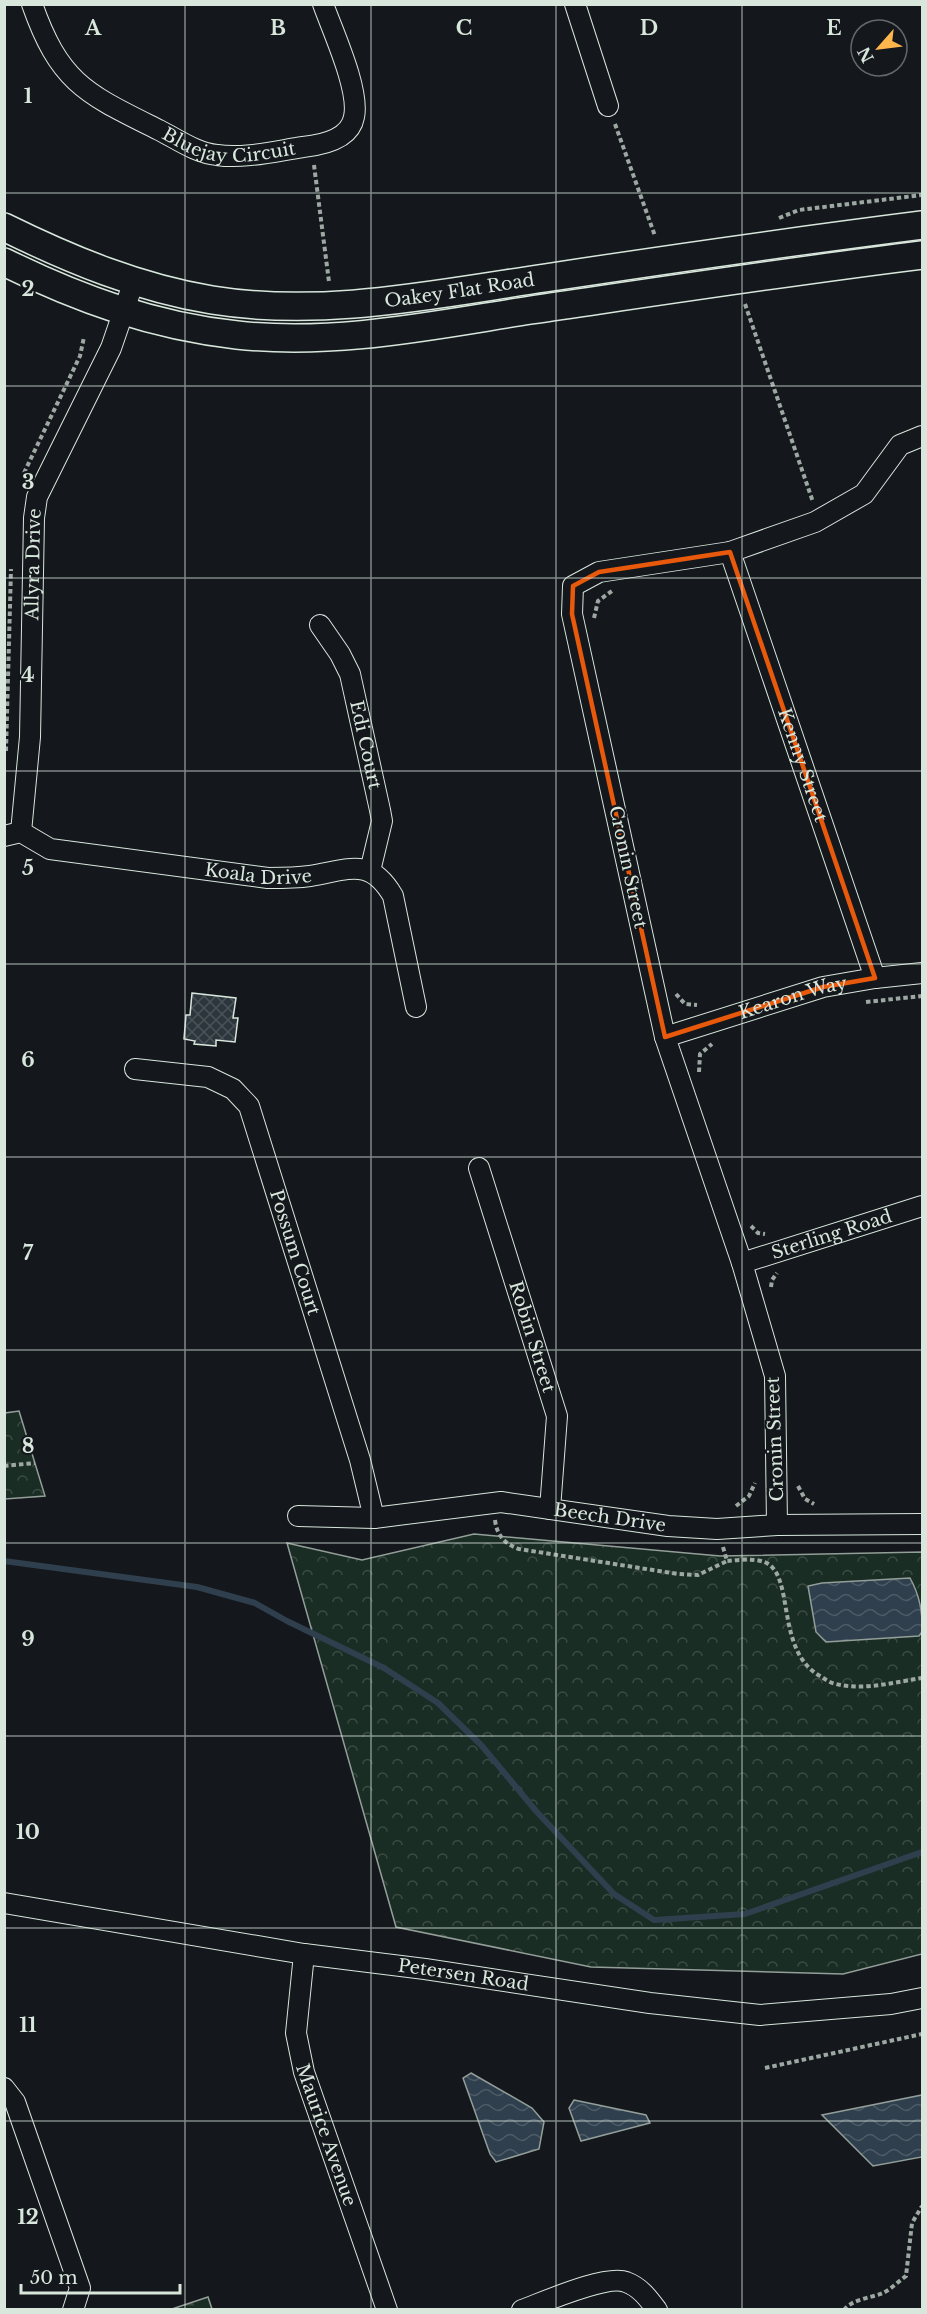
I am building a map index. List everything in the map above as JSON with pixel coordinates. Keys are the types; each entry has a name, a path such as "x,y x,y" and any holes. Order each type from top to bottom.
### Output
{"main road":[{"name":"Oakey Flat Road","path":"4,227 84,264 172,292 252,304 290,307 397,300 743,248 922,225"},
{"name":"Oakey Flat Road","path":"4,262 73,294 125,313 164,323 235,335 293,338 340,337 399,330 778,273 922,255"}],"street":[{"name":"Bluejay Circuit","path":"32,4 45,41 57,60 88,92 195,148 216,155 233,156 312,146 328,142 348,131 354,120 356,105 353,88 323,4"},
{"path":"575,4 608,106"},
{"name":"Allyra Drive","path":"13,834 30,737 34,518 37,497 106,358 125,313 134,281"},
{"name":"Cronin Street","path":"777,1525 775,1376 742,1263 665,1037 572,614 573,586 599,572 730,552 816,522 864,494 900,445 922,436"},
{"name":"Kenny Street","path":"730,552 875,978"},
{"name":"Edi Court","path":"320,625 340,654 350,674 380,810 382,821 370,871"},
{"name":"Koala Drive","path":"13,834 50,849 258,877 293,878 356,868 370,871"},
{"path":"370,871 384,881 393,896 416,1007"},
{"name":"Kearon Way","path":"665,1037 823,987 922,973"},
{"name":"Possum Court","path":"135,1069 208,1077 233,1089 249,1106 356,1448 374,1518"},
{"name":"Robin Street","path":"479,1168 556,1416 550,1509"},
{"name":"Sterling Road","path":"742,1263 922,1206"},
{"name":"Beech Drive","path":"298,1516 374,1518 501,1502 668,1526 717,1529 777,1525 922,1524"},
{"name":"Petersen Road","path":"4,1903 304,1954 425,1969 650,2003 760,2015 891,2004 922,1998"},
{"name":"Maurice Avenue","path":"304,1954 296,2033 304,2072 387,2310"},
{"path":"4,2088 15,2102 80,2288 74,2310"},
{"path":"522,2310 608,2280 624,2281 634,2286 646,2295 657,2310"}],"path":[{"path":"608,106 655,236 644,237"},
{"path":"312,146 329,282"},
{"path":"769,219 781,218 799,210 922,195"},
{"path":"318,282 340,281"},
{"path":"745,304 813,502 802,506"},
{"path":"594,620 598,601 612,591 610,571"},
{"path":"672,990 685,1004 700,1005 712,1044"},
{"path":"859,1003 922,996"},
{"path":"702,1083 699,1072 699,1054 712,1044 723,1040"},
{"path":"747,1223 758,1233 773,1235 782,1268 771,1280 770,1294"},
{"path":"4,1466 35,1463"},
{"path":"729,1508 744,1502 753,1490 756,1481 796,1480 806,1499 818,1506"},
{"path":"492,1503 495,1524 500,1536 507,1545 519,1549 678,1574 698,1575 728,1561 765,1562 778,1572 792,1642 802,1661 815,1673 834,1684 851,1686 922,1678"},
{"path":"717,1529 728,1561"},
{"path":"765,2068 922,2034"},
{"path":"844,2310 859,2300 885,2293 906,2276 912,2223 922,2206"}],"highlighted area":[{"path":"730,552 875,978 823,987 665,1037 572,614 573,586 599,572"}],"green space":[{"path":"19,1411 45,1496 5,1499 5,1413"},
{"path":"474,1534 720,1556 922,1552 922,1954 843,1974 591,1967 396,1927 287,1543 362,1560"},
{"path":"208,2297 212,2309 172,2309"}],"water":[{"path":"910,1578 921,1611 922,1632 919,1636 826,1642 816,1632 808,1586 822,1583"},
{"path":"471,2073 532,2108 544,2122 539,2149 496,2162 490,2154 463,2078"},
{"path":"922,2095 922,2157 873,2166 822,2115"},
{"path":"574,2100 646,2115 650,2123 581,2141 569,2108"}],"building":[{"path":"192,993 236,998 233,1018 238,1018 235,1042 216,1040 216,1046 194,1044 195,1041 184,1039 186,1015 190,1015"}],"waterway":[{"path":"4,1561 197,1587 255,1603 384,1668 438,1703 482,1746 536,1811 614,1894 654,1920 745,1914 922,1852"}]}
